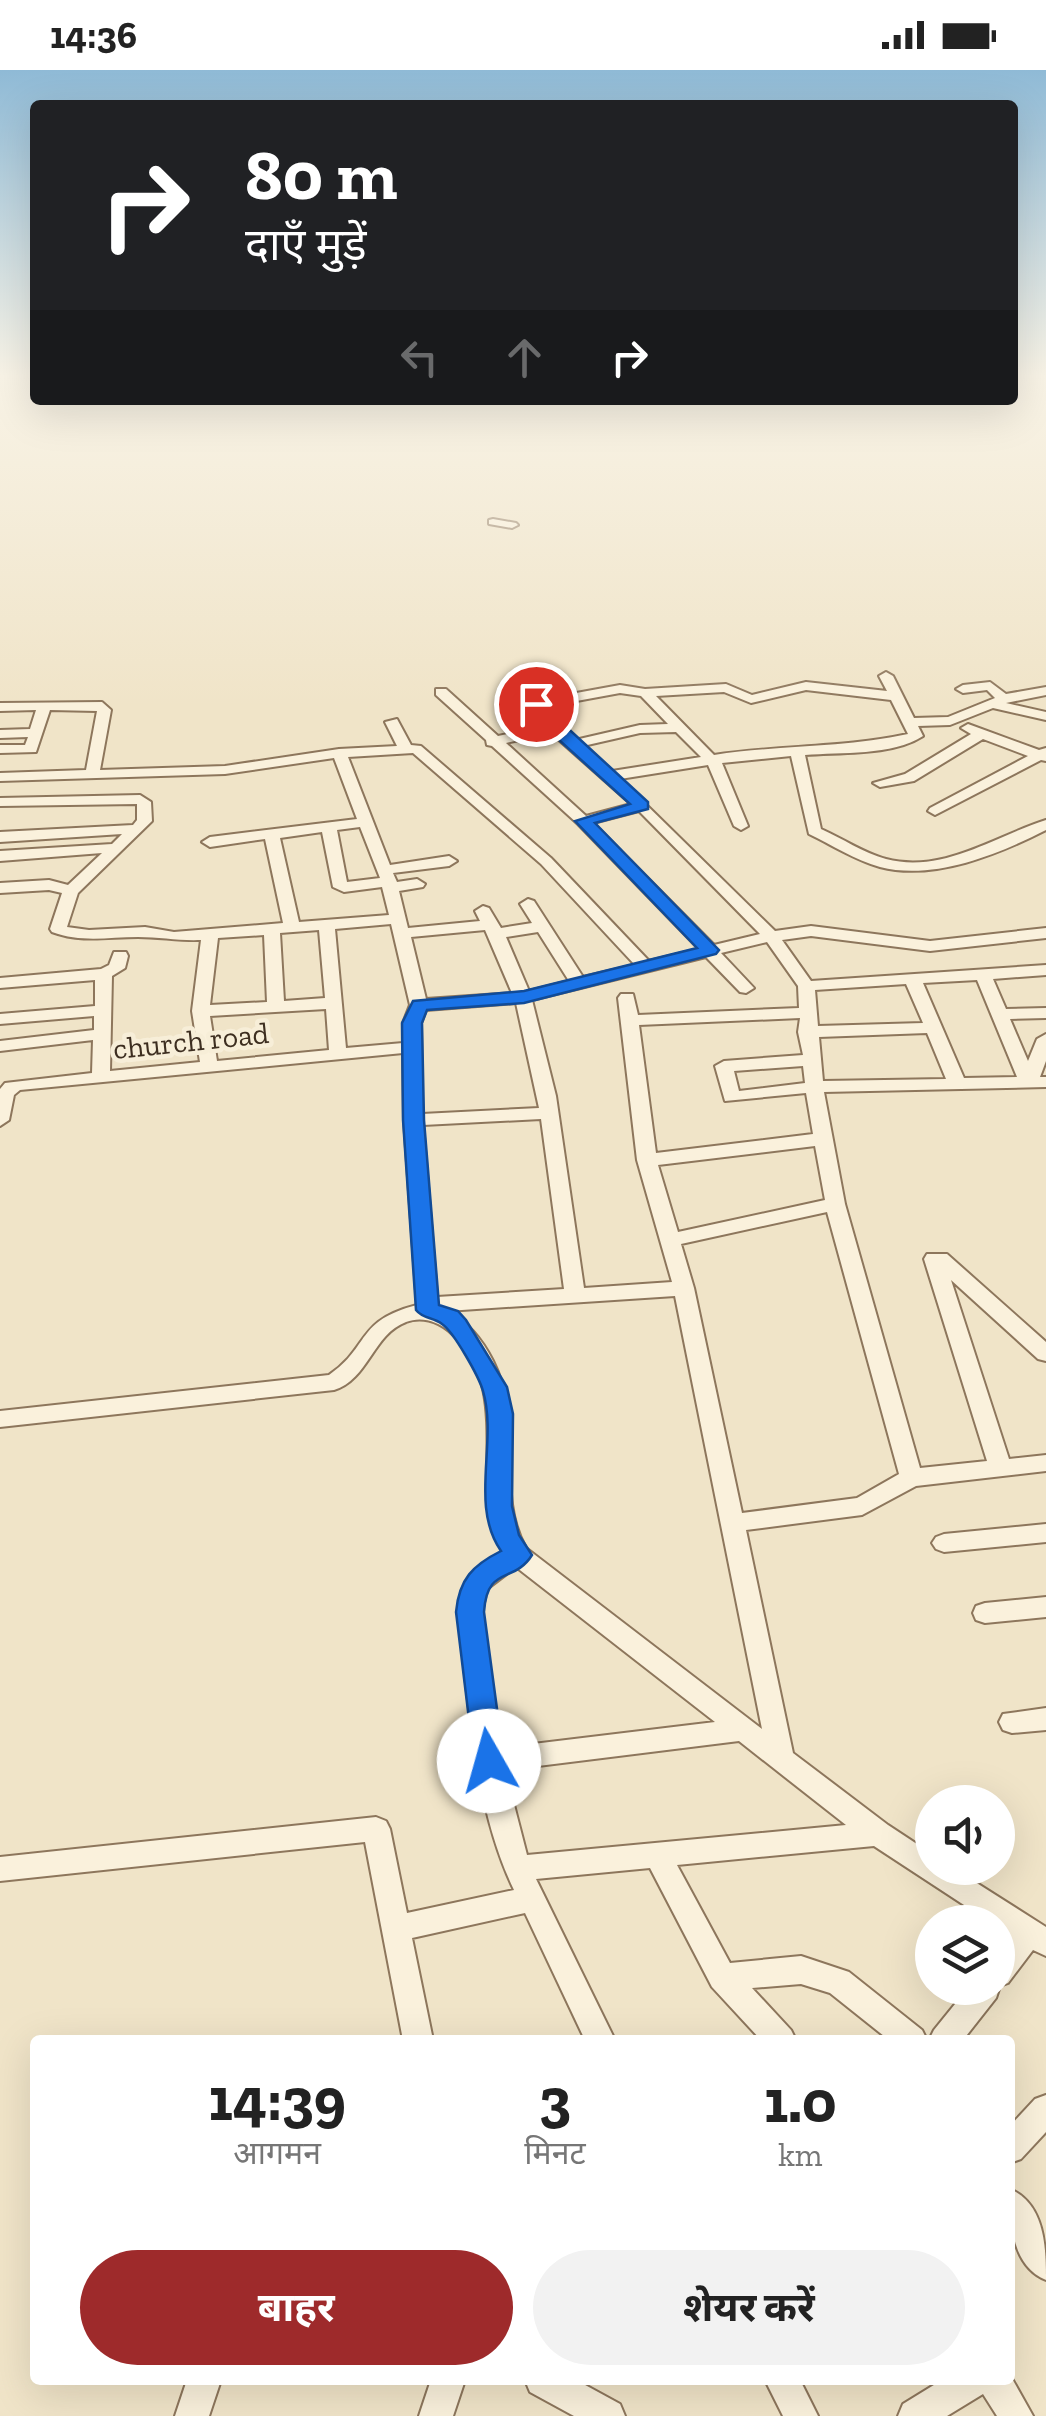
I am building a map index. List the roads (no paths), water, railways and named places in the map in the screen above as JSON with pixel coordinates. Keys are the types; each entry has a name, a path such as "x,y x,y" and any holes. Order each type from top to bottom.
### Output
{"street":[{"path":"493,522 512,525"},
{"path":"610,776 711,760 872,746 916,736 886,676"},
{"path":"1016,676 1024,691"},
{"path":"517,682 554,728 642,806 771,936 806,986 814,1087 834,1204 911,1478"},
{"path":"536,704 620,689 645,693 726,688 751,698 806,686 895,696"},
{"path":"935,811 1043,755 1029,725 996,700 990,686 963,688"},
{"path":"908,722 951,720 1024,691 1046,691"},
{"path":"441,692 583,821 746,988"},
{"path":"645,693 711,760 741,826"},
{"path":"1029,725 1036,700 1046,700"},
{"path":"0,708 97,705 104,710 92,774"},
{"path":"0,749 30,749 44,706"},
{"path":"951,720 981,734"},
{"path":"392,722 405,748"},
{"path":"880,782 909,778 981,734 1029,725"},
{"path":"492,742 554,728"},
{"path":"574,744 640,729 677,728"},
{"path":"0,734 35,733"},
{"path":"0,777 225,770 339,753 405,748 424,752 546,861 644,965"},
{"path":"797,752 814,831 888,865 933,863 1009,844 1046,824"},
{"path":"339,753 388,880 420,1005 412,1023 413,1120 428,1308"},
{"path":"0,802 144,802 145,822 133,829 71,891 58,929 69,934 210,934 327,925 491,923 540,927"},
{"path":"583,821 642,806"},
{"path":"210,842 366,822"},
{"path":"329,827 339,884 388,880 450,861"},
{"path":"0,837 133,829"},
{"path":"272,835 292,928"},
{"path":"0,867 0,856 114,848"},
{"path":"524,866 546,861"},
{"path":"388,880 417,884"},
{"path":"0,888 49,885 71,891"},
{"path":"528,904 578,982"},
{"path":"491,923 524,997 548,1113 575,1295"},
{"path":"327,925 338,1054"},
{"path":"272,929 276,1006"},
{"path":"420,1005 524,997 644,965 811,930 930,946 1046,934"},
{"path":"209,1066 202,1011 210,934"},
{"path":"976,942 1001,1014 1040,1085"},
{"path":"0,983 104,974 117,968 120,956"},
{"path":"806,986 1046,970"},
{"path":"101,1078 104,974"},
{"path":"913,980 958,1086"},
{"path":"202,1011 333,1004"},
{"path":"781,1760 684,1288 647,1160 629,1009 933,1028"},
{"path":"0,1019 105,1010"},
{"path":"1001,1014 1046,1013"},
{"path":"0,1046 103,1034"},
{"path":"1040,1085 1046,1039"},
{"name":"church road","path":"0,1120 6,1087 413,1047"},
{"path":"812,1060 724,1066 731,1098 814,1087 1040,1085"},
{"path":"413,1120 548,1113"},
{"path":"647,1160 823,1139"},
{"path":"672,1240 834,1204"},
{"path":"1001,1469 934,1259 940,1258 1046,1354"},
{"path":"0,1419 334,1382 355,1366 368,1340 385,1323 428,1308 684,1288"},
{"path":"428,1308 450,1317 458,1326 494,1387 500,1414 499,1506 506,1537 518,1555 878,1834 1038,1938 1015,1958"},
{"path":"732,1523 862,1506 911,1478 1046,1463"},
{"path":"944,1542 1046,1533"},
{"path":"518,1555 482,1573 471,1593 470,1612 489,1761 517,1868 598,2035"},
{"path":"985,1612 1046,1607"},
{"path":"1012,1722 1046,1719"},
{"path":"489,1761 741,1730"},
{"path":"0,1869 376,1829 417,2035"},
{"path":"517,1868 878,1834"},
{"path":"657,1854 722,1976 776,2035"},
{"path":"395,1930 532,1899"},
{"path":"722,1976 801,1970 839,1982 906,2035"},
{"path":"948,2035 972,2005"},
{"path":"1015,2143 1046,2110"},
{"path":"1015,2213 1046,2264"},
{"path":"192,2416 202,2385"},
{"path":"436,2416 446,2385"},
{"path":"551,2385 608,2416"},
{"path":"785,2385 802,2416"},
{"path":"915,2416 966,2385"},
{"path":"997,2385 1016,2416"}]}
